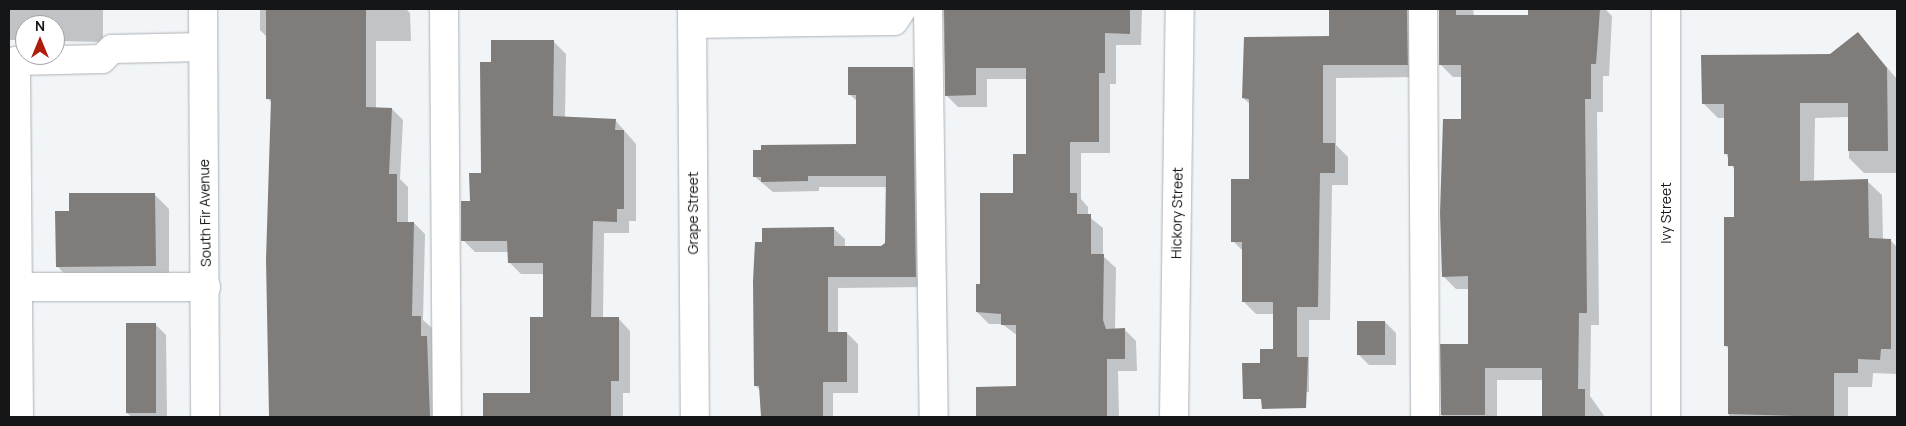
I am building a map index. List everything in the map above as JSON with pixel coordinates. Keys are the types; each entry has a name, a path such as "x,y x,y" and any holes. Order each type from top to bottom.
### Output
{"street":[{"name":"South Fir Avenue","path":"203,9 206,287 205,417"},
{"path":"444,9 447,417"},
{"path":"928,9 934,417"},
{"name":"Hickory Street","path":"1174,417 1180,9"},
{"path":"1423,9 1424,417"},
{"name":"Ivy Street","path":"1666,9 1666,417"},
{"path":"692,16 898,15"},
{"name":"Grape Street","path":"692,16 695,417"},
{"path":"19,417 16,61 102,59 112,49 204,48"},
{"path":"18,287 206,287"}],"building":[{"path":"266,9 366,9 366,107 392,108 389,174 397,174 397,222 414,222 412,316 421,316 421,336 427,336 430,417 269,416 266,260 271,99 266,99"},
{"path":"944,9 1130,9 1130,34 1105,33 1105,73 1099,73 1099,142 1070,142 1070,193 1077,193 1077,214 1091,214 1091,254 1104,254 1103,320 1106,329 1125,328 1125,359 1107,359 1107,417 976,417 976,387 1016,386 1016,325 1001,325 1001,314 976,312 976,284 980,284 980,193 1013,193 1013,154 1026,154 1026,68 976,68 976,95 945,96"},
{"path":"1329,9 1407,10 1408,65 1323,65 1323,143 1335,143 1335,173 1320,173 1318,307 1297,307 1297,357 1308,357 1306,408 1262,409 1261,399 1243,399 1242,363 1260,363 1260,349 1273,349 1273,302 1242,302 1242,242 1231,242 1231,179 1249,179 1249,99 1242,98 1244,37 1329,36"},
{"path":"1439,9 1456,9 1456,15 1528,15 1528,9 1600,9 1596,64 1591,64 1591,99 1585,99 1587,313 1579,313 1578,389 1585,389 1585,417 1542,417 1542,368 1485,368 1485,415 1441,415 1440,344 1468,344 1468,276 1442,277 1440,213 1443,119 1461,119 1461,65 1439,65"},
{"path":"1858,32 1887,68 1888,151 1848,151 1848,103 1800,103 1800,181 1868,179 1869,238 1891,239 1891,349 1881,349 1880,360 1858,359 1858,373 1834,373 1834,417 1728,414 1728,346 1724,346 1724,217 1734,217 1734,166 1728,166 1728,154 1724,154 1724,104 1702,104 1701,55 1830,54"},
{"path":"491,40 554,40 553,116 616,119 615,130 624,130 624,209 617,209 617,222 593,221 591,317 619,317 619,381 611,381 611,417 483,417 483,393 530,393 530,317 543,317 543,263 508,263 507,241 461,241 461,201 470,201 469,173 481,173 480,62 491,62"},
{"path":"848,67 913,67 916,277 828,277 828,332 847,332 847,382 823,382 823,417 761,417 759,386 754,386 753,281 755,242 762,242 762,228 834,227 834,246 881,246 885,243 886,176 808,176 808,181 761,182 761,177 753,177 753,150 761,150 761,145 856,144 856,95 848,95"},
{"path":"69,193 155,193 156,266 56,267 55,211 69,211"},
{"path":"1357,321 1385,321 1385,355 1357,355"},
{"path":"126,323 156,323 156,413 126,413"}]}
